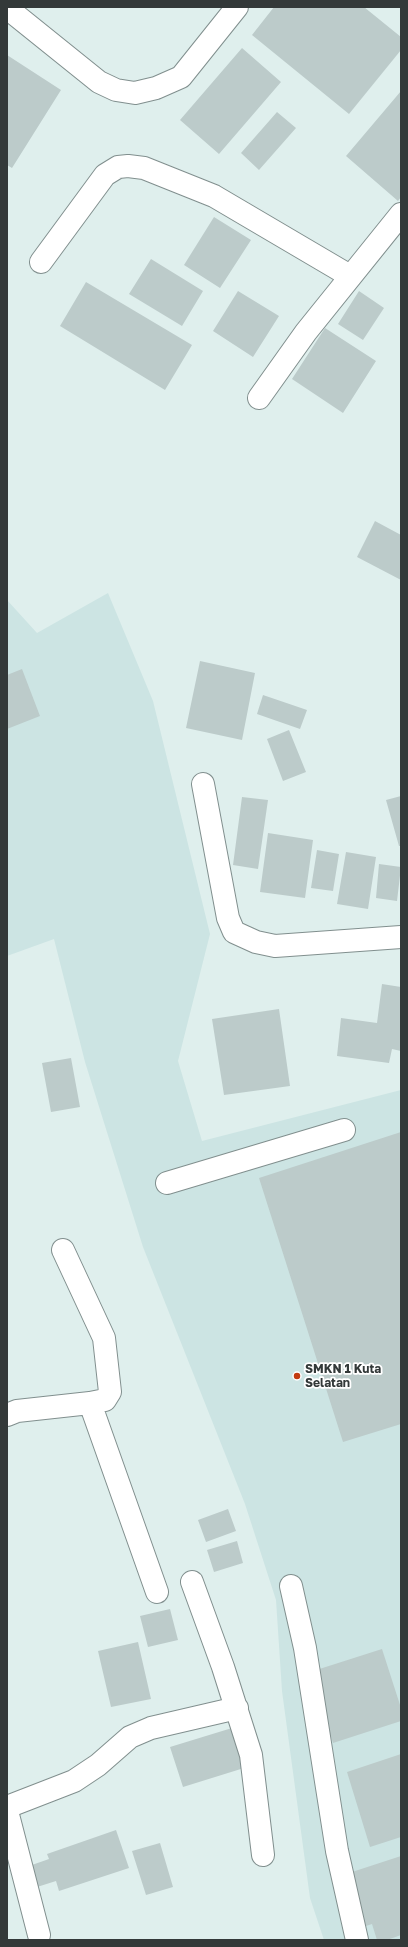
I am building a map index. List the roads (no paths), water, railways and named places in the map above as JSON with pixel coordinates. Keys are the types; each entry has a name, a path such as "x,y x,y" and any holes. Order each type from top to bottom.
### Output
{"street":[{"path":"7,8 98,82 116,90 136,93 156,88 181,77 238,7"},
{"path":"41,262 105,175 118,168 128,166 144,168 214,196 350,276"},
{"path":"259,398 306,332 401,214"},
{"path":"203,784 228,918 234,932 256,942 275,946 401,937"},
{"path":"167,1183 344,1130"},
{"path":"7,1415 17,1412 105,1400 110,1392 104,1338 63,1250"},
{"path":"90,1403 157,1592"},
{"path":"192,1582 237,1708 251,1756 262,1855"},
{"path":"291,1586 305,1648 337,1851 357,1940"},
{"path":"7,1807 74,1781 98,1765 130,1737 151,1728 237,1708"},
{"path":"7,1811 39,1935"}],"place":[{"name":"SMKN 1 Kuta Selatan","path":"297,1376"}]}
